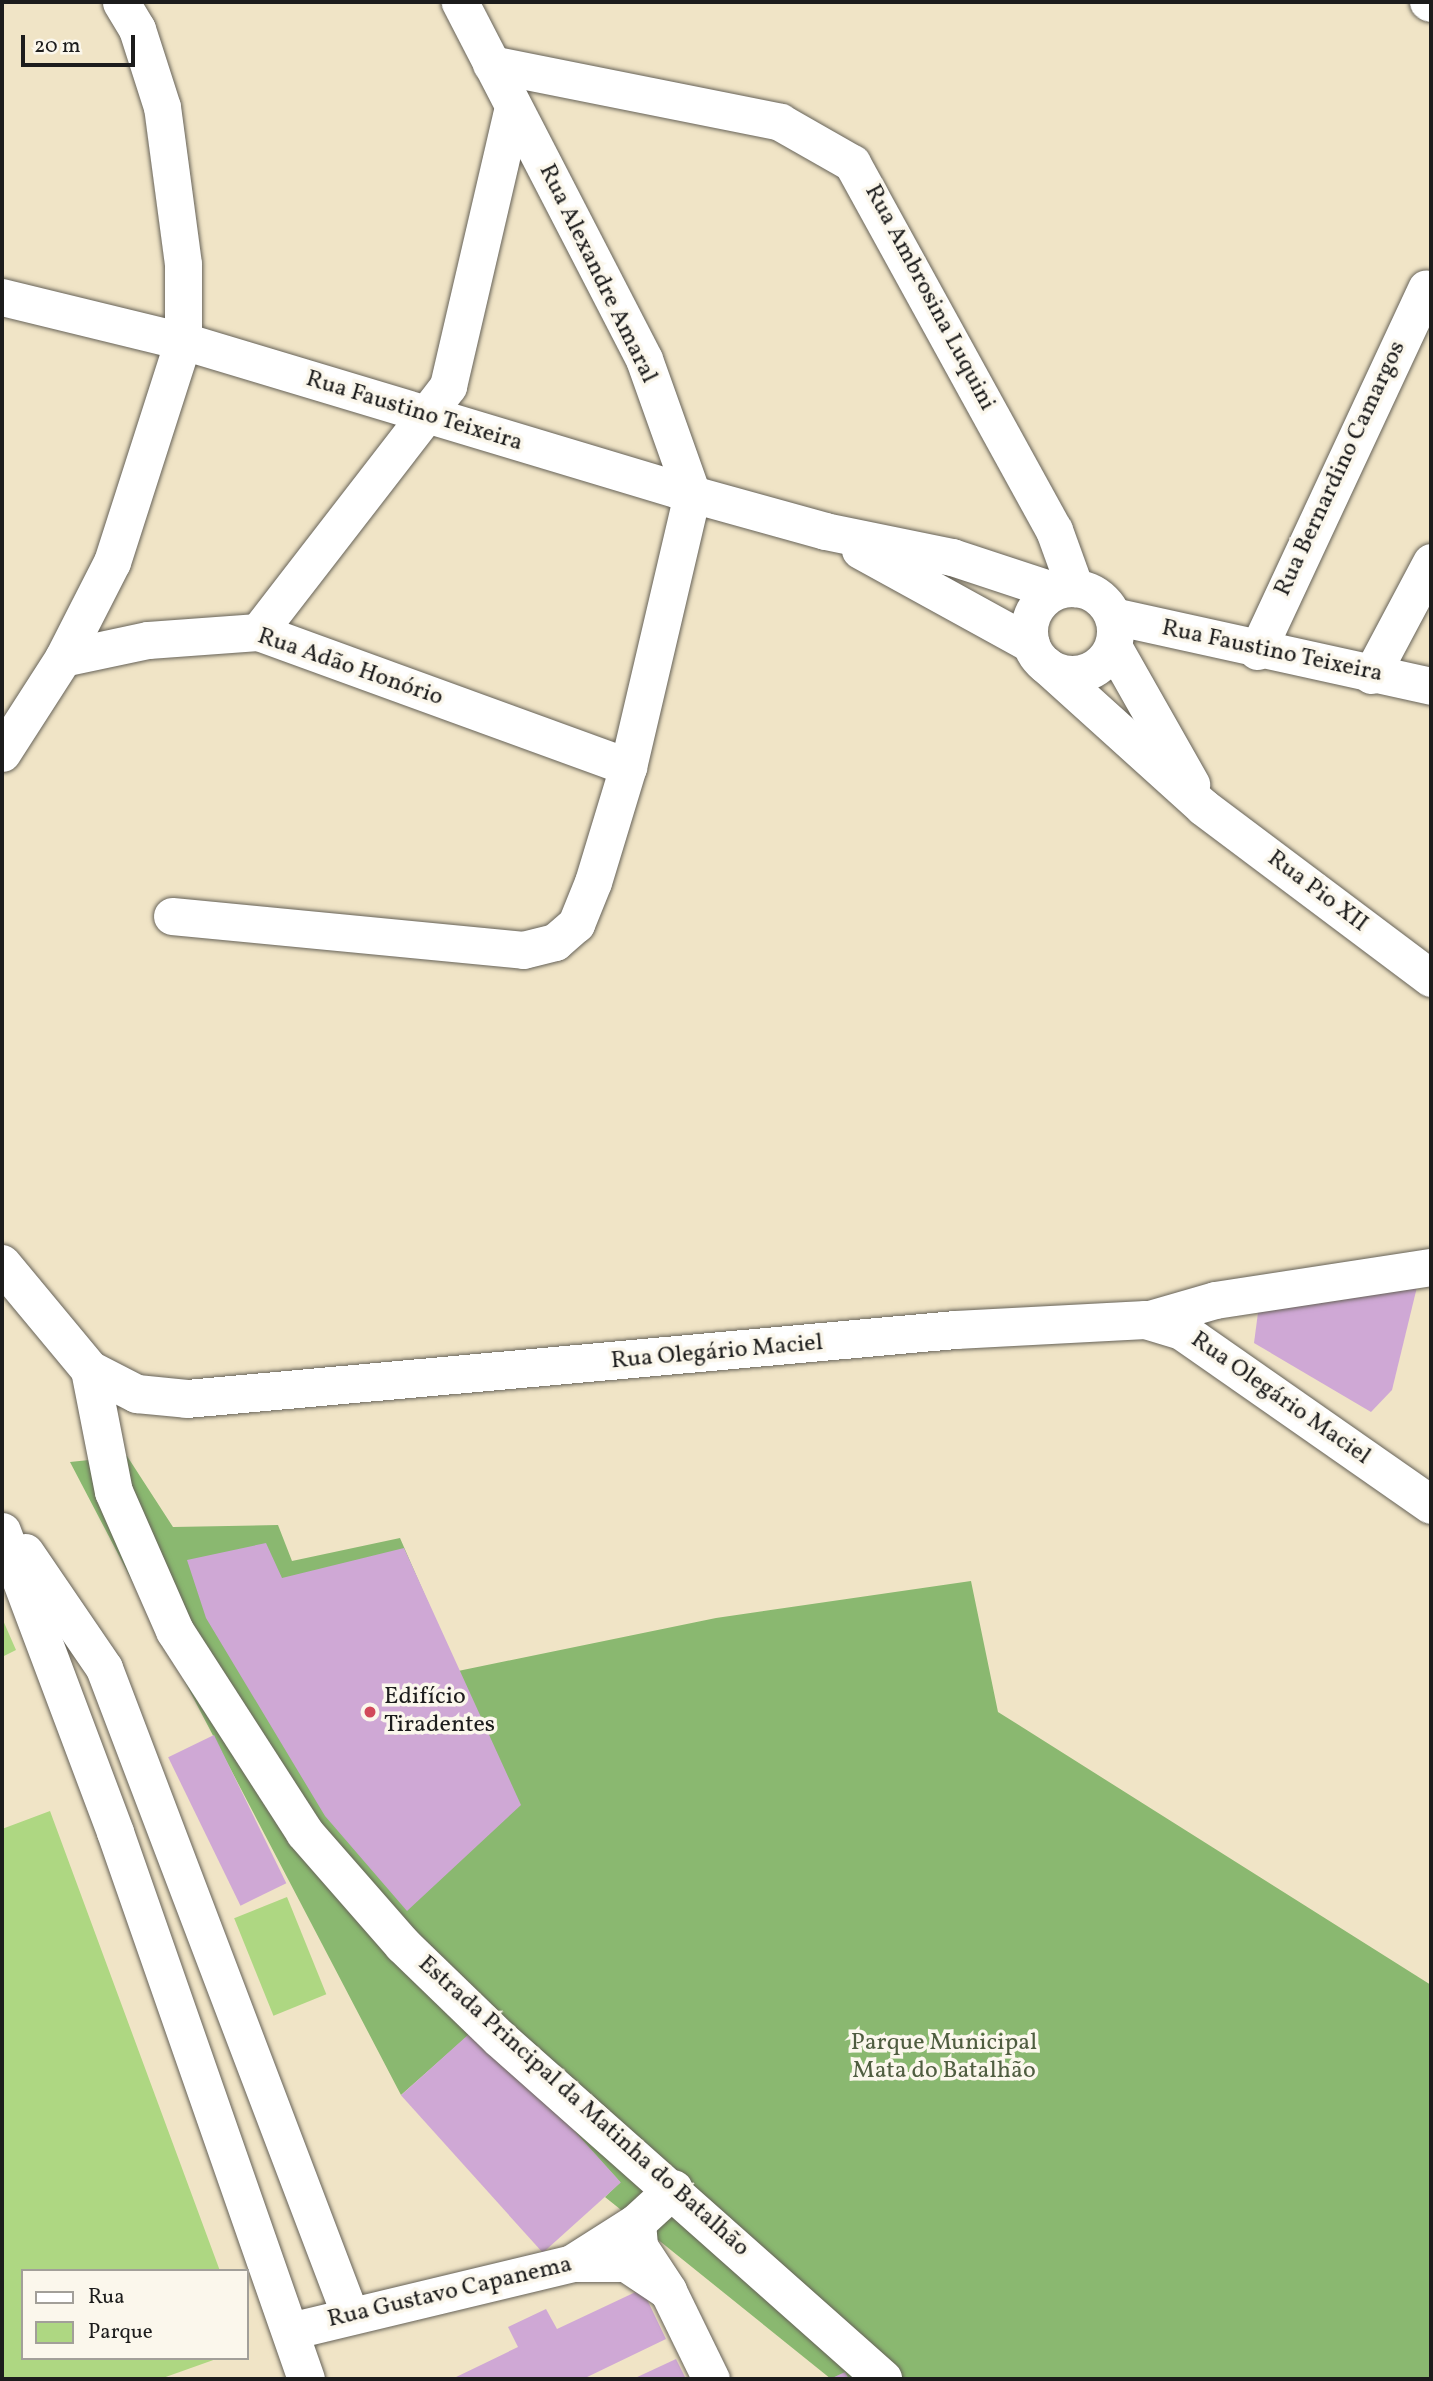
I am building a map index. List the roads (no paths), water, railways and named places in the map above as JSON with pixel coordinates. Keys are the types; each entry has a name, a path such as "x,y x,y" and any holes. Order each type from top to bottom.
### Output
{"street":[{"path":"2,753 63,658 112,562 183,341 183,264 162,107 137,29 121,2"},
{"name":"Rua Alexandre Amaral","path":"460,2 644,359 692,494"},
{"name":"Rua Ambrosina Luquini","path":"491,64 780,122 852,163 1054,530 1065,589"},
{"path":"258,632 427,418 456,366 513,107"},
{"name":"Rua Bernardino Camargos","path":"1257,651 1426,288"},
{"name":"Rua Faustino Teixeira","path":"2,297 183,341 427,418 825,531 952,557 1065,589"},
{"path":"172,916 523,950 555,942 576,924 593,882 628,767 692,494"},
{"name":"Rua Faustino Teixeira","path":"825,531 1038,654"},
{"path":"1371,675 1431,562"},
{"path":"1065,589 1095,593 1113,631 1079,674 1038,654 1035,608 1065,589"},
{"name":"Rua Faustino Teixeira","path":"1113,631 1257,651 1431,686"},
{"name":"Rua Pio XII","path":"1113,631 1203,807"},
{"name":"Rua Adão Honório","path":"63,658 148,640 258,632 628,767"},
{"name":"Rua Pio XII","path":"1038,654 1203,807 1431,978"},
{"name":"Rua Olegário Maciel","path":"2,1264 90,1370 137,1394 187,1399 956,1330 1146,1320 1182,1331 1431,1505"},
{"path":"1146,1320 1215,1300 1431,1267"},
{"name":"Estrada Principal da Matinha do Batalhão","path":"90,1370 114,1492 175,1631 306,1833 403,1945 499,2038 674,2189 883,2379"},
{"path":"2,1519 104,1668 350,2315"},
{"path":"2,1531 294,2330 306,2379"},
{"path":"575,2263 637,2223 674,2189"},
{"path":"637,2223 639,2247 667,2291"},
{"name":"Rua Gustavo Capanema","path":"294,2330 575,2263 626,2263 667,2291 711,2379"}],"place":[{"name":"Edifício Tiradentes","path":"370,1712"}],"park label":[{"name":"Parque Municipal Mata do Batalhão","path":"944,2058"}]}
